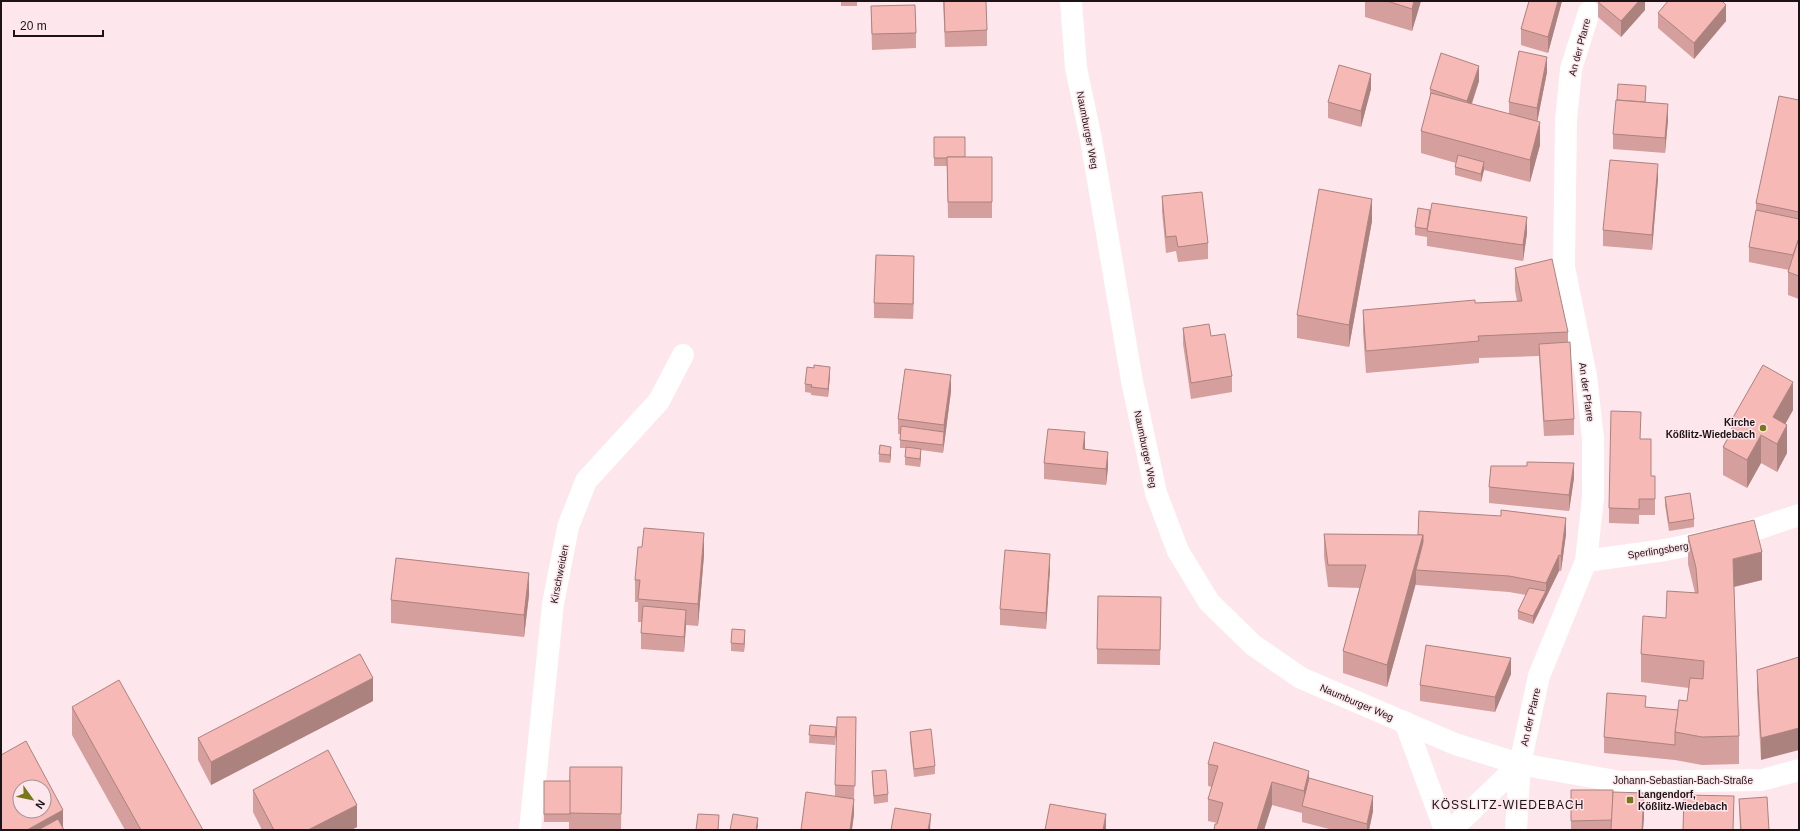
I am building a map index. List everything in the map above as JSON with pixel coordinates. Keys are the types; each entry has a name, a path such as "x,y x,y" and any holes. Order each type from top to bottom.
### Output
{"street":[{"name":"Naumburger Weg","path":"1071,1 1076,68 1091,139 1132,380 1156,494 1178,551 1209,602 1253,644 1301,678 1455,744 1520,764"},
{"name":"An der Pfarre","path":"1516,830 1520,764 1540,676 1586,561 1593,498 1594,438 1586,376 1564,267 1566,120 1571,69 1589,12"},
{"name":"Kirschweiden","path":"530,830 553,604 568,527 586,481 659,401 683,355"},
{"name":"Sperlingsberg","path":"1586,561 1665,550 1739,535 1799,515"},
{"path":"1405,722 1445,830"},
{"path":"1451,830 1520,764"},
{"name":"Johann-Sebastian-Bach-Straße","path":"1520,764 1621,782 1762,780 1799,770"}],"building":[{"path":"944,1 986,1 987,30 945,32"},
{"path":"1387,1 1414,1 1412,9"},
{"path":"1529,1 1558,1 1548,37 1521,29"},
{"path":"1598,1 1639,1 1621,21"},
{"path":"1668,1 1722,1 1726,5 1694,43 1658,13"},
{"path":"915,5 916,33 872,34 871,6"},
{"path":"1519,51 1547,57 1537,108 1509,102"},
{"path":"1441,53 1479,66 1467,101 1430,89"},
{"path":"1339,65 1371,74 1361,111 1328,102"},
{"path":"1618,84 1646,86 1645,102 1617,100"},
{"path":"1431,93 1540,122 1530,160 1421,131"},
{"path":"1779,96 1799,100 1799,212 1756,203"},
{"path":"1616,100 1668,104 1665,138 1613,134"},
{"path":"934,137 965,137 965,157 934,158"},
{"path":"1458,155 1484,162 1481,174 1455,167"},
{"path":"947,157 992,157 992,202 948,202"},
{"path":"1610,160 1658,164 1652,235 1603,230"},
{"path":"1319,189 1372,199 1349,325 1297,315"},
{"path":"1202,192 1208,243 1178,247 1176,236 1166,237 1162,196"},
{"path":"1432,203 1527,217 1523,245 1427,231"},
{"path":"1418,208 1430,210 1427,229 1415,227"},
{"path":"1756,210 1799,219 1799,238 1793,255 1749,247"},
{"path":"1799,238 1799,276 1788,272"},
{"path":"876,255 914,256 913,304 874,303"},
{"path":"1552,259 1568,332 1478,336 1479,341 1366,351 1363,310 1475,300 1475,303 1522,301 1515,268"},
{"path":"1209,324 1211,336 1225,334 1232,376 1191,383 1183,328"},
{"path":"1570,342 1574,419 1544,421 1539,344"},
{"path":"814,365 830,367 828,389 811,387 812,385 805,384 807,367 814,368"},
{"path":"1763,365 1793,382 1773,417 1787,425 1777,444 1761,435 1747,460 1723,447 1736,424 1731,421"},
{"path":"905,369 951,375 944,425 898,419"},
{"path":"1611,411 1641,412 1640,439 1651,439 1651,476 1655,476 1655,499 1639,499 1639,509 1609,508"},
{"path":"901,426 944,432 943,445 900,440"},
{"path":"1048,429 1085,432 1083,449 1108,452 1106,469 1044,463"},
{"path":"880,445 891,447 890,455 879,454"},
{"path":"906,447 921,449 920,459 905,457"},
{"path":"1527,462 1574,463 1569,495 1489,487 1491,466 1527,466"},
{"path":"1690,493 1694,519 1669,523 1665,497"},
{"path":"1501,510 1566,518 1561,556 1559,555 1546,583 1509,576 1416,570 1423,542 1423,535 1418,535 1419,511 1501,516"},
{"path":"1754,520 1762,552 1733,559 1739,736 1702,737 1675,732 1679,700 1687,701 1690,678 1703,679 1704,661 1641,654 1643,616 1666,618 1667,591 1698,593 1696,568 1688,536"},
{"path":"644,528 704,533 698,604 638,599 640,580 635,580 638,547 642,547"},
{"path":"1324,534 1423,535 1387,665 1343,651 1366,565 1328,565"},
{"path":"1005,550 1050,554 1046,613 1000,609"},
{"path":"396,558 529,573 524,615 391,600"},
{"path":"1529,588 1546,591 1533,616 1518,611"},
{"path":"1098,596 1161,597 1160,650 1097,649"},
{"path":"643,606 686,610 684,637 641,633"},
{"path":"732,629 745,630 744,644 731,643"},
{"path":"1426,645 1511,658 1495,697 1420,685"},
{"path":"360,654 373,678 211,762 198,738"},
{"path":"1799,657 1799,728 1761,738 1757,670"},
{"path":"119,680 203,830 141,830 72,707"},
{"path":"1607,693 1646,696 1645,707 1678,710 1675,745 1604,737"},
{"path":"837,717 856,717 855,786 835,785"},
{"path":"810,725 836,727 835,737 809,735"},
{"path":"931,729 935,766 914,769 910,732"},
{"path":"26,741 46,779 12,779 12,819 47,819 27,830 1,830 1,755"},
{"path":"1214,742 1309,771 1304,791 1272,782 1257,830 1214,830 1223,803 1208,799 1218,766 1208,764"},
{"path":"328,750 357,805 308,830 274,830 253,790"},
{"path":"570,767 622,767 621,814 569,813"},
{"path":"886,770 888,794 874,796 872,771"},
{"path":"1309,778 1373,796 1367,824 1302,806"},
{"path":"544,781 570,781 570,814 544,814"},
{"path":"52,789 63,810 52,816"},
{"path":"1571,790 1613,790 1612,820 1571,821"},
{"path":"806,792 854,799 850,830 801,830"},
{"path":"1613,792 1644,793 1642,830 1611,830"},
{"path":"1684,795 1734,796 1733,830 1683,830"},
{"path":"1767,797 1769,830 1741,830 1739,799"},
{"path":"1050,804 1106,814 1103,830 1045,830"},
{"path":"895,808 931,814 928,830 891,830"},
{"path":"698,814 719,815 718,830 696,830"},
{"path":"733,814 758,818 756,830 730,830"},
{"path":"58,819 64,830 38,830"}],"place":[{"name":"Kirche Kößlitz-Wiedebach","path":"1763,428"},
{"name":"Langendorf, Kößlitz-Wiedebach","path":"1630,800"}],"district":[{"name":"KÖSSLITZ-WIEDEBACH","path":"1508,805"}]}
